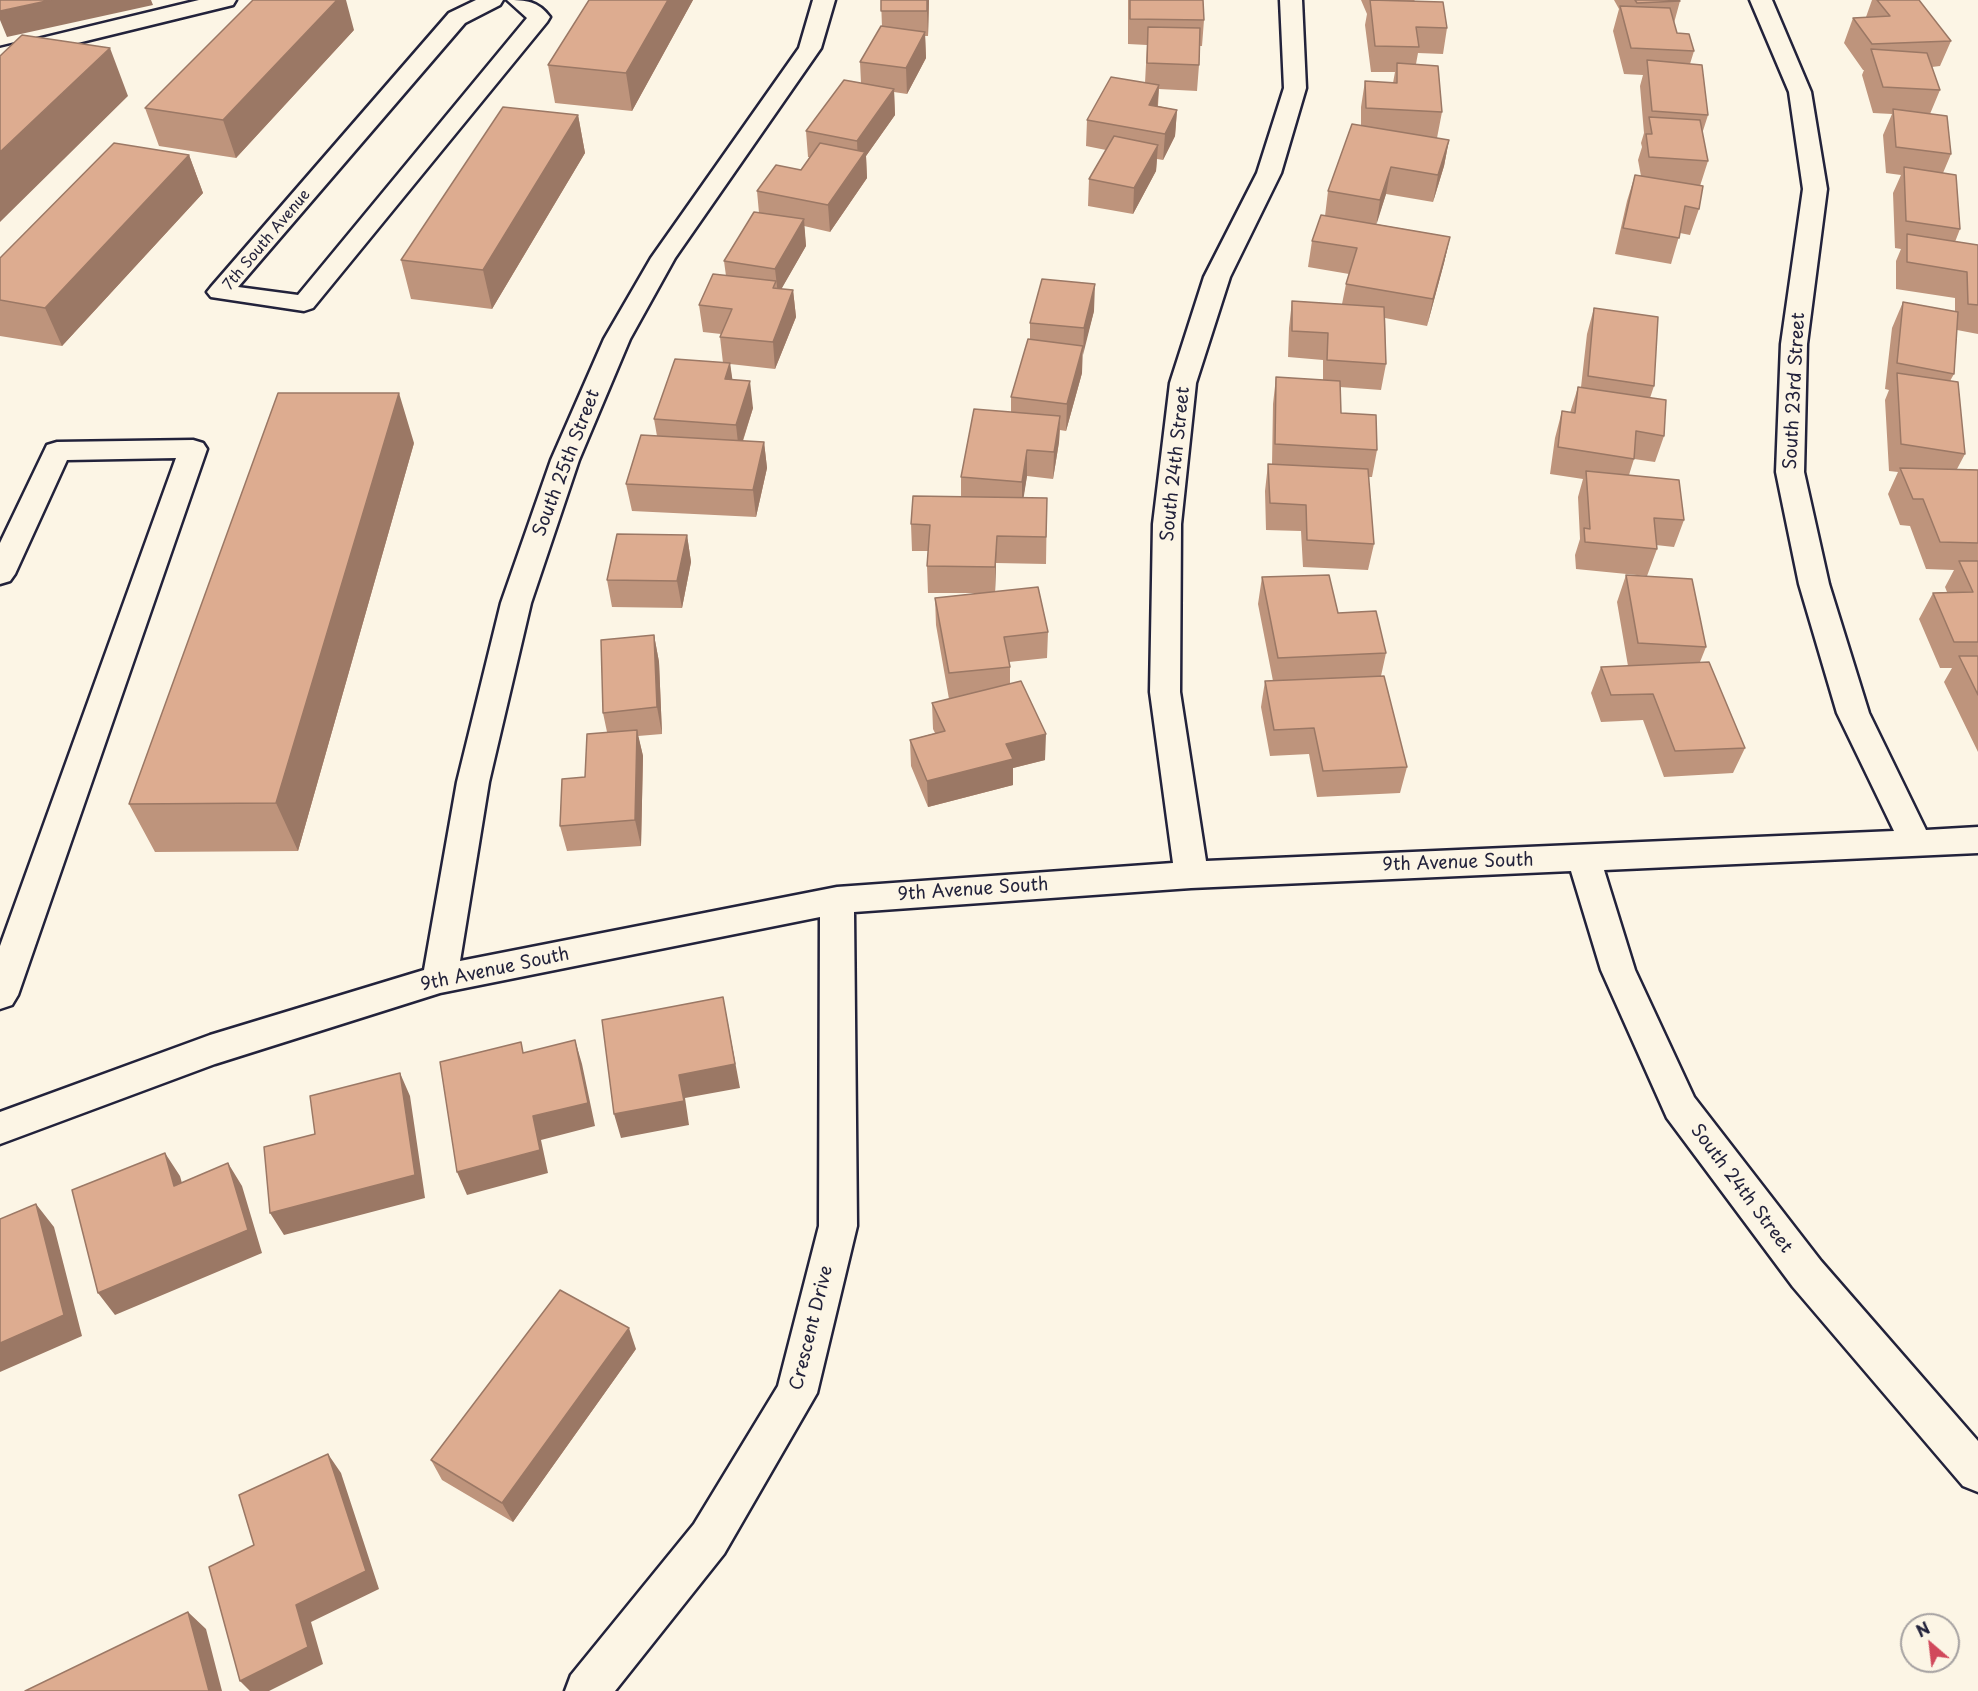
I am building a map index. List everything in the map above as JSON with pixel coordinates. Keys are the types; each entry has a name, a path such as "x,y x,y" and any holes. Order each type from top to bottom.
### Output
{"street":[{"path":"0,55 225,0"},
{"name":"7th South Avenue","path":"492,0 457,18 220,292 304,303 539,17 518,0"},
{"name":"South 25th Street","path":"440,979 473,782 516,603 565,460 616,339 663,258 810,48 824,0"},
{"name":"South 24th Street","path":"1191,875 1165,692 1167,524 1183,382 1217,277 1269,173 1295,88 1291,0"},
{"name":"South 23rd Street","path":"1761,0 1800,92 1815,189 1794,344 1790,472 1814,584 1853,713 1916,842"},
{"path":"0,574 57,451 193,449 0,994"},
{"name":"9th Avenue South","path":"0,1128 210,1050 440,979 837,900 1191,875 1978,840"},
{"name":"South 24th Street","path":"1584,858 1618,970 1680,1107 1807,1274 1978,1472"},
{"name":"Crescent Drive","path":"587,1691 710,1539 797,1393 838,1226 837,900"}],"building":[{"path":"0,0 51,0 0,11"},
{"path":"253,0 337,0 223,120 145,108"},
{"path":"589,0 668,0 626,73 548,65"},
{"path":"881,0 927,0 927,11 881,11"},
{"path":"1130,0 1203,0 1204,20 1130,19"},
{"path":"1370,0 1443,2 1447,28 1416,27 1419,47 1375,46"},
{"path":"1635,0 1679,0 1680,1 1637,3"},
{"path":"1877,0 1919,0 1951,41 1872,44 1853,18 1890,16"},
{"path":"1620,6 1670,8 1677,33 1689,34 1694,51 1631,48"},
{"path":"881,26 925,32 906,68 860,62"},
{"path":"1148,27 1200,28 1199,65 1147,63"},
{"path":"22,35 110,48 0,152 0,56"},
{"path":"1871,49 1927,53 1940,90 1883,87"},
{"path":"1647,60 1702,65 1708,115 1652,111"},
{"path":"1397,63 1438,66 1442,112 1366,108 1365,81 1397,83"},
{"path":"1111,77 1159,85 1149,105 1177,110 1165,134 1087,120"},
{"path":"844,80 894,89 857,141 806,131"},
{"path":"503,107 578,115 483,270 401,260"},
{"path":"1893,109 1947,116 1951,154 1896,147"},
{"path":"1649,117 1700,120 1708,161 1649,157 1646,134 1652,134"},
{"path":"1352,124 1449,140 1438,175 1391,167 1380,200 1328,191"},
{"path":"1114,136 1158,145 1134,188 1089,179"},
{"path":"114,143 189,155 45,308 0,300 0,258"},
{"path":"820,143 865,152 828,205 757,191 776,165 801,170"},
{"path":"1904,167 1956,175 1960,229 1906,221"},
{"path":"1635,175 1703,186 1699,209 1685,206 1679,238 1623,228"},
{"path":"754,212 804,219 775,269 724,261"},
{"path":"1321,215 1450,237 1433,299 1346,284 1357,248 1312,241"},
{"path":"1907,234 1978,245 1978,305 1968,304 1967,272 1907,262"},
{"path":"713,274 776,281 773,288 793,290 773,342 720,337 732,309 699,305"},
{"path":"1042,279 1095,284 1084,328 1030,323"},
{"path":"1292,301 1384,307 1386,364 1327,360 1328,333 1292,331"},
{"path":"1903,302 1958,312 1954,374 1897,363"},
{"path":"1594,308 1658,317 1654,386 1588,376"},
{"path":"1028,339 1083,346 1067,404 1011,397"},
{"path":"675,359 730,363 725,379 750,381 736,425 654,419"},
{"path":"1897,373 1958,382 1965,454 1901,444"},
{"path":"1276,377 1340,381 1341,413 1376,415 1377,450 1275,444"},
{"path":"1578,387 1666,400 1664,436 1636,431 1634,459 1558,447 1562,411 1575,413"},
{"path":"278,393 399,393 276,803 129,804"},
{"path":"974,409 1060,416 1054,452 1027,450 1022,482 961,477"},
{"path":"641,435 764,442 753,490 626,484"},
{"path":"1268,464 1368,469 1374,544 1307,540 1306,505 1270,503"},
{"path":"1900,468 1978,470 1978,543 1940,542 1923,499 1913,499"},
{"path":"1586,471 1679,480 1684,520 1654,518 1657,549 1585,542 1584,528 1590,529"},
{"path":"913,496 1047,498 1046,537 997,536 995,567 927,566 930,525 911,524"},
{"path":"617,534 687,535 677,581 607,580"},
{"path":"1959,561 1978,561 1978,642 1954,642 1933,593 1973,592"},
{"path":"1329,575 1338,613 1376,611 1386,653 1278,658 1262,577"},
{"path":"1626,575 1692,579 1706,647 1638,643"},
{"path":"1038,587 1048,632 1004,637 1010,667 949,673 935,598"},
{"path":"654,635 657,707 603,713 601,640"},
{"path":"1959,656 1978,656 1978,695"},
{"path":"1709,662 1745,748 1675,751 1653,694 1611,695 1601,667"},
{"path":"1384,676 1407,767 1323,771 1314,728 1274,730 1265,681"},
{"path":"1021,681 1046,734 1006,744 1013,759 927,781 910,740 945,731 932,703"},
{"path":"637,730 635,820 560,826 562,779 585,777 587,734"},
{"path":"723,997 735,1064 679,1075 684,1101 614,1114 602,1020"},
{"path":"575,1040 588,1103 533,1116 540,1150 457,1172 440,1062 521,1042 523,1053"},
{"path":"400,1073 415,1175 270,1213 264,1147 315,1134 310,1096"},
{"path":"165,1153 174,1186 228,1163 248,1230 98,1293 72,1190"},
{"path":"36,1204 64,1315 0,1343 0,1219"},
{"path":"560,1290 629,1328 502,1503 431,1460"},
{"path":"328,1454 366,1571 296,1605 308,1647 240,1681 209,1567 254,1545 239,1495"},
{"path":"188,1612 209,1691 25,1691"}]}
